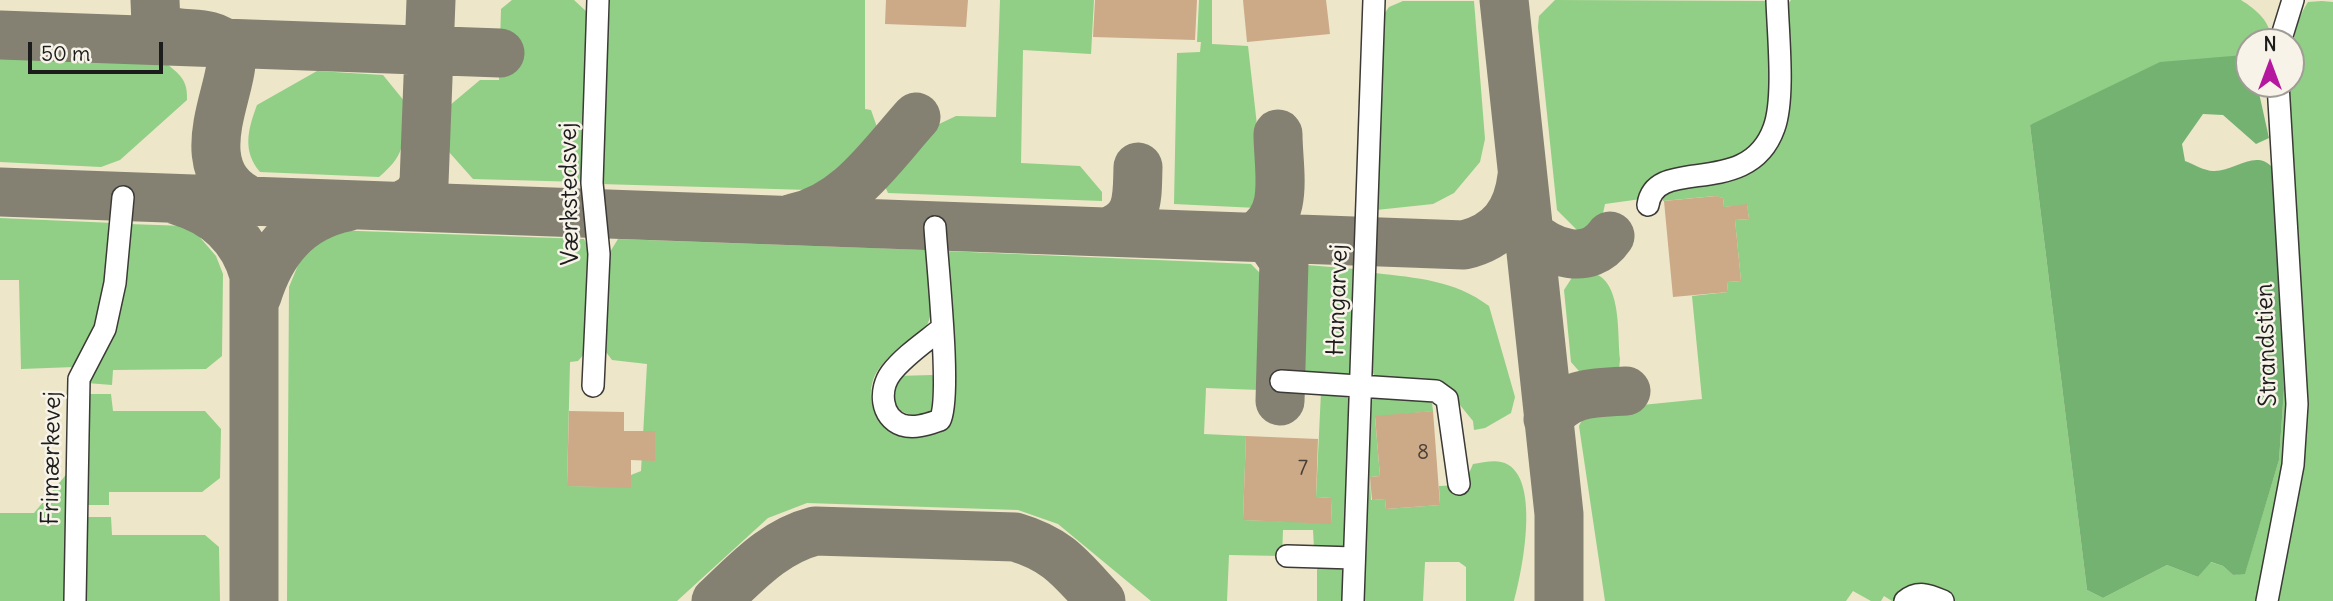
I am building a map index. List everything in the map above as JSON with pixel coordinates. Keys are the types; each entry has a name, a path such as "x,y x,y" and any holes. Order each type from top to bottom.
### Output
{"lane":[{"name":"Værkstedsvej","path":"593,386 599,254 592,183 598,0"},
{"name":"Hangarvej","path":"1353,601 1374,0"},
{"path":"1648,205 1652,191 1663,181 1741,167 1758,155 1768,141 1775,126 1777,104 1777,0"},
{"path":"2284,28 2293,0"},
{"name":"Strandstien","path":"2267,601 2293,465 2297,404 2279,98"},
{"name":"Frimærkevej","path":"75,601 79,379 105,329 115,283 123,197"},
{"path":"935,227 941,329"},
{"path":"1281,381 1436,391 1447,399 1459,484"},
{"path":"1287,556 1354,558"},
{"path":"1905,601 1912,595 1922,593 1943,601"}],"green space":[{"path":"512,0 574,0 588,13 583,182 473,179 449,152 449,106 480,80 499,80 501,9"},
{"path":"610,0 865,0 865,109 871,110 877,127 829,181 810,190 600,184"},
{"path":"1000,0 1094,0 1091,54 1023,50 1021,163 1080,166 1102,192 1102,201 888,193 883,182 937,125 956,116 996,117"},
{"path":"1199,0 1212,0 1212,44 1248,46 1258,134 1257,208 1174,204 1177,53 1200,52 1201,42 1197,42"},
{"path":"1555,0 1772,1 1772,109 1760,141 1741,158 1641,199 1605,204 1596,228 1581,234 1557,210 1538,27 1539,16"},
{"path":"1791,0 2241,0 2262,17 2269,28 2235,28 2235,58 2030,125 2087,590 2103,598 2167,565 2198,577 2210,562 2223,566 2233,575 2245,573 2279,460 2284,389 2272,167 2276,170 2288,394 2285,466 2259,601 1892,601 1884,596 1881,601 1871,601 1853,591 1846,601 1605,601 1579,426 1584,416 1592,410 1702,399 1692,296 1728,292 1727,282 1741,281 1735,220 1749,219 1747,205 1724,207 1723,198 1715,196 1663,201 1663,194 1767,153 1787,5"},
{"path":"1403,1 1474,1 1485,139 1480,162 1454,193 1433,204 1376,210 1384,14 1389,7"},
{"path":"2308,2 2333,2 2333,601 2276,601 2302,478 2307,426 2289,98 2305,98 2305,28 2297,28"},
{"path":"0,56 166,63 182,78 187,100 120,160 101,167 0,162"},
{"path":"2235,56 2235,98 2260,98 2269,138 2256,144 2223,115 2203,114 2182,144 2185,161 2206,170 2221,170 2259,160 2272,167 2284,389 2279,460 2245,574 2233,575 2223,566 2211,562 2198,577 2167,565 2103,598 2087,590 2030,125 2160,62"},
{"path":"317,71 383,75 405,102 403,144 395,160 379,177 260,172 254,164 248,140 257,105"},
{"path":"0,218 113,223 99,327 74,367 21,369 19,280 0,280"},
{"path":"128,224 186,226 197,234 216,256 223,274 222,356 206,369 113,370 112,385 87,383"},
{"path":"330,230 584,239 590,252 585,353 578,361 570,362 567,486 631,487 631,475 641,471 647,364 612,360 606,352 610,252 618,239 927,250 930,318 919,335 892,356 876,373 871,399 881,420 897,429 917,435 940,433 952,421 945,251 1251,264 1260,273 1260,390 1206,388 1204,434 1246,436 1243,520 1331,523 1332,498 1316,497 1321,392 1342,392 1349,399 1344,551 1314,548 1313,530 1283,530 1282,556 1229,555 1227,601 1151,601 1058,524 1018,510 807,503 768,518 677,601 287,601 289,287 303,253"},
{"path":"1307,265 1355,269 1350,373 1340,379 1303,377"},
{"path":"1585,272 1597,275 1606,282 1616,305 1620,359 1619,370 1611,378 1585,378 1571,362 1564,290 1573,276"},
{"path":"1375,273 1449,285 1489,306 1515,397 1511,413 1485,428 1474,430 1473,421 1451,394 1376,377 1372,372"},
{"path":"932,375 938,378 935,408 916,417 898,410 892,396 897,376"},
{"path":"1384,393 1431,395 1433,411 1375,417 1380,476 1370,477 1371,500 1385,499 1386,509 1440,505 1439,486 1464,485 1473,464 1498,461 1514,469 1522,484 1526,524 1514,601 1466,601 1466,567 1459,562 1425,562 1423,601 1363,601 1371,400"},
{"path":"86,394 111,394 113,411 205,411 221,429 220,478 202,492 109,492 109,505 84,505"},
{"path":"75,464 69,601 0,601 0,513 34,513"},
{"path":"83,517 111,517 112,535 205,535 219,547 220,601 82,601"},
{"path":"1317,563 1345,568 1344,601 1317,601"}],"building":[{"path":"886,0 968,0 966,27 885,24"},
{"path":"1095,0 1197,0 1195,40 1093,37"},
{"path":"1243,0 1326,0 1330,34 1247,42"},
{"path":"1716,196 1723,198 1724,207 1747,204 1749,219 1735,220 1741,281 1727,282 1728,292 1673,297 1664,201"},
{"path":"569,411 624,412 624,431 655,431 655,461 631,460 631,488 567,486"},
{"path":"1433,411 1440,505 1386,509 1385,499 1372,500 1370,477 1380,476 1375,416"},
{"path":"1246,436 1318,439 1316,497 1332,498 1331,524 1243,520"}],"taxiway":[{"path":"155,0 156,24 172,32 211,37 227,46 231,58 216,144 219,166 230,186 253,202"},
{"path":"402,206 418,196 424,183 431,0"},
{"path":"1504,0 1559,514 1559,601"},
{"path":"0,35 500,53"},
{"path":"793,218 813,212 847,191 876,163 916,117"},
{"path":"1253,237 1265,229 1278,206 1278,134"},
{"path":"1107,232 1118,227 1131,215 1136,198 1138,167"},
{"path":"0,192 1464,245 1488,235 1505,221 1516,201 1522,176"},
{"path":"179,201 205,212 227,228 243,249 254,275 254,601"},
{"path":"257,296 270,265 288,238 314,219 347,207"},
{"path":"1528,232 1547,246 1569,254 1591,251 1601,246 1610,236"},
{"path":"1259,237 1271,242 1284,261 1280,401"},
{"path":"1548,419 1573,398 1593,393 1626,391"},
{"path":"716,601 773,550 815,531 1015,537 1054,555 1101,601"}]}
